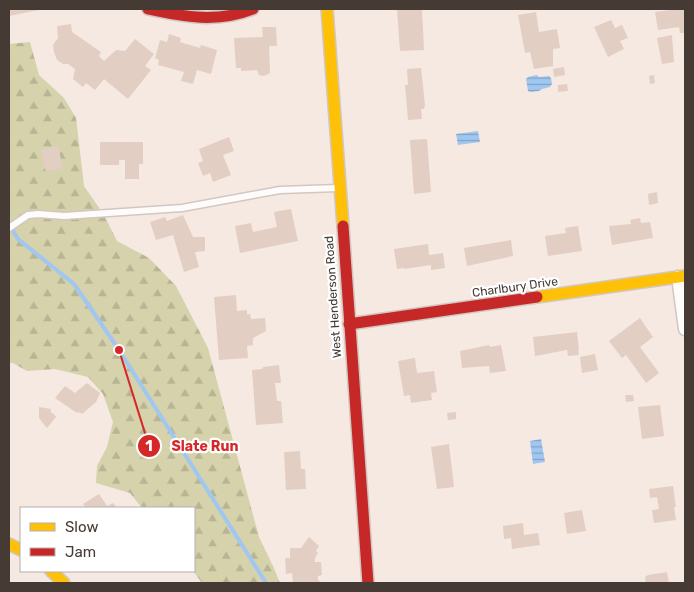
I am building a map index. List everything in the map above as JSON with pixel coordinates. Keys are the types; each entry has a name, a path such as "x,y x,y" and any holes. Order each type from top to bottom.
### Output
{"main road":[{"path":"148,9 182,17 224,18 243,14 253,9"},
{"name":"West Henderson Road","path":"327,9 368,583"},
{"name":"Charlbury Drive","path":"349,324 681,277"},
{"path":"52,572 64,583"}],"street":[{"path":"681,277 685,330"}],"lane":[{"path":"9,228 28,215 64,216 182,208 280,190 340,188"}],"green space":[{"path":"30,42 39,75 64,98 76,118 84,186 104,215 117,241 149,258 176,286 208,348 259,537 280,583 202,583 194,572 195,507 141,507 130,493 96,483 97,466 107,447 113,422 103,394 88,377 55,369 27,371 13,363 9,363 9,44"}],"water":[{"path":"537,75 539,77 549,76 552,84 550,87 539,91 528,91 526,79"},
{"path":"478,131 480,142 458,145 456,134"},
{"path":"541,439 545,462 533,464 530,441"}],"building":[{"path":"9,9 39,9 39,10 9,16"},
{"path":"422,9 424,50 400,51 397,10"},
{"path":"685,9 685,33 680,33 679,27 658,30 655,12"},
{"path":"536,12 539,32 557,29 560,48 553,49 553,66 534,69 530,52 525,53 518,15"},
{"path":"611,20 615,28 622,25 628,38 620,41 624,49 608,57 594,27"},
{"path":"71,24 72,32 101,52 99,56 104,61 116,50 125,51 135,39 154,54 145,66 151,70 128,99 104,79 95,90 86,83 83,87 73,79 75,69 57,60 53,45 58,38 57,26"},
{"path":"262,27 276,27 277,46 269,46 270,73 264,76 259,75 257,70 241,71 241,68 236,68 234,38 263,37"},
{"path":"169,34 181,38 180,42 200,48 201,45 217,50 211,74 197,70 193,84 181,81 184,72 158,65 159,60 155,58 160,40 167,42"},
{"path":"672,35 674,62 662,64 657,38"},
{"path":"564,67 565,75 554,77 553,69"},
{"path":"421,68 425,105 424,109 421,109 422,119 408,120 405,85 408,85 407,69"},
{"path":"654,75 655,83 650,84 649,76"},
{"path":"567,84 568,91 558,92 558,85"},
{"path":"229,137 234,151 223,155 231,175 213,182 210,173 203,176 198,163 203,161 199,149"},
{"path":"427,139 431,192 414,194 410,140"},
{"path":"100,142 143,142 143,164 139,164 139,179 125,179 125,160 119,160 119,165 100,165"},
{"path":"58,146 63,168 46,172 41,150"},
{"path":"657,192 658,203 649,205 648,194"},
{"path":"291,209 298,241 240,253 235,226 251,223 253,232 277,227 274,212"},
{"path":"183,215 193,237 205,237 205,251 195,252 199,267 184,272 173,235 156,240 150,222 165,217 167,221"},
{"path":"640,218 641,223 650,222 653,238 612,245 609,226 631,224 630,220"},
{"path":"578,226 582,251 548,256 545,236 566,233 565,228"},
{"path":"511,240 513,256 467,266 464,248"},
{"path":"428,244 429,255 443,253 445,268 431,270 431,265 397,269 394,249"},
{"path":"236,295 237,311 247,310 247,314 250,314 251,319 265,318 266,331 253,338 253,345 247,346 248,358 219,360 214,297"},
{"path":"640,318 653,337 640,347 659,373 646,383 626,355 622,358 609,341"},
{"path":"577,332 579,355 568,356 567,350 535,356 533,337"},
{"path":"489,345 490,347 501,345 506,371 490,373 489,366 462,368 460,351"},
{"path":"595,354 598,370 582,373 580,357"},
{"path":"415,358 417,373 434,371 437,392 431,393 432,400 411,403 410,395 404,396 398,361"},
{"path":"279,365 281,383 275,383 277,401 281,401 283,423 256,425 252,370"},
{"path":"87,383 100,393 96,402 82,414 77,413 55,398 65,386 75,393"},
{"path":"625,395 633,395 634,401 626,402"},
{"path":"660,405 664,436 642,439 638,407"},
{"path":"39,407 51,409 51,413 56,417 47,428 39,418"},
{"path":"456,412 456,419 448,420 447,413"},
{"path":"449,444 454,487 437,489 431,447"},
{"path":"300,451 301,469 305,469 306,489 286,490 284,452"},
{"path":"673,486 676,520 654,523 652,510 659,509 657,497 650,498 649,489"},
{"path":"99,494 107,506 113,503 116,507 85,507 83,504"},
{"path":"582,510 586,531 567,534 564,513"},
{"path":"523,523 524,535 538,533 540,545 512,549 511,538 504,539 503,526"},
{"path":"309,537 319,546 316,551 318,553 315,562 321,562 322,575 318,576 318,580 322,583 293,583 292,573 286,574 285,558 290,558 290,548 301,548"},
{"path":"667,572 669,583 646,583 645,577 648,575"}],"waterway":[{"path":"10,226 18,239 74,284 119,350 266,583"}],"traffic: slow":[{"path":"327,9 343,226"},
{"path":"537,297 685,276"},
{"path":"9,544 20,550"},
{"path":"52,572 64,583"}],"traffic: jam":[{"path":"148,9 201,17 227,16 253,9"},
{"path":"343,226 368,583"},
{"path":"349,324 537,297"}],"place":[{"name":"Slate Run","path":"119,350"}]}
